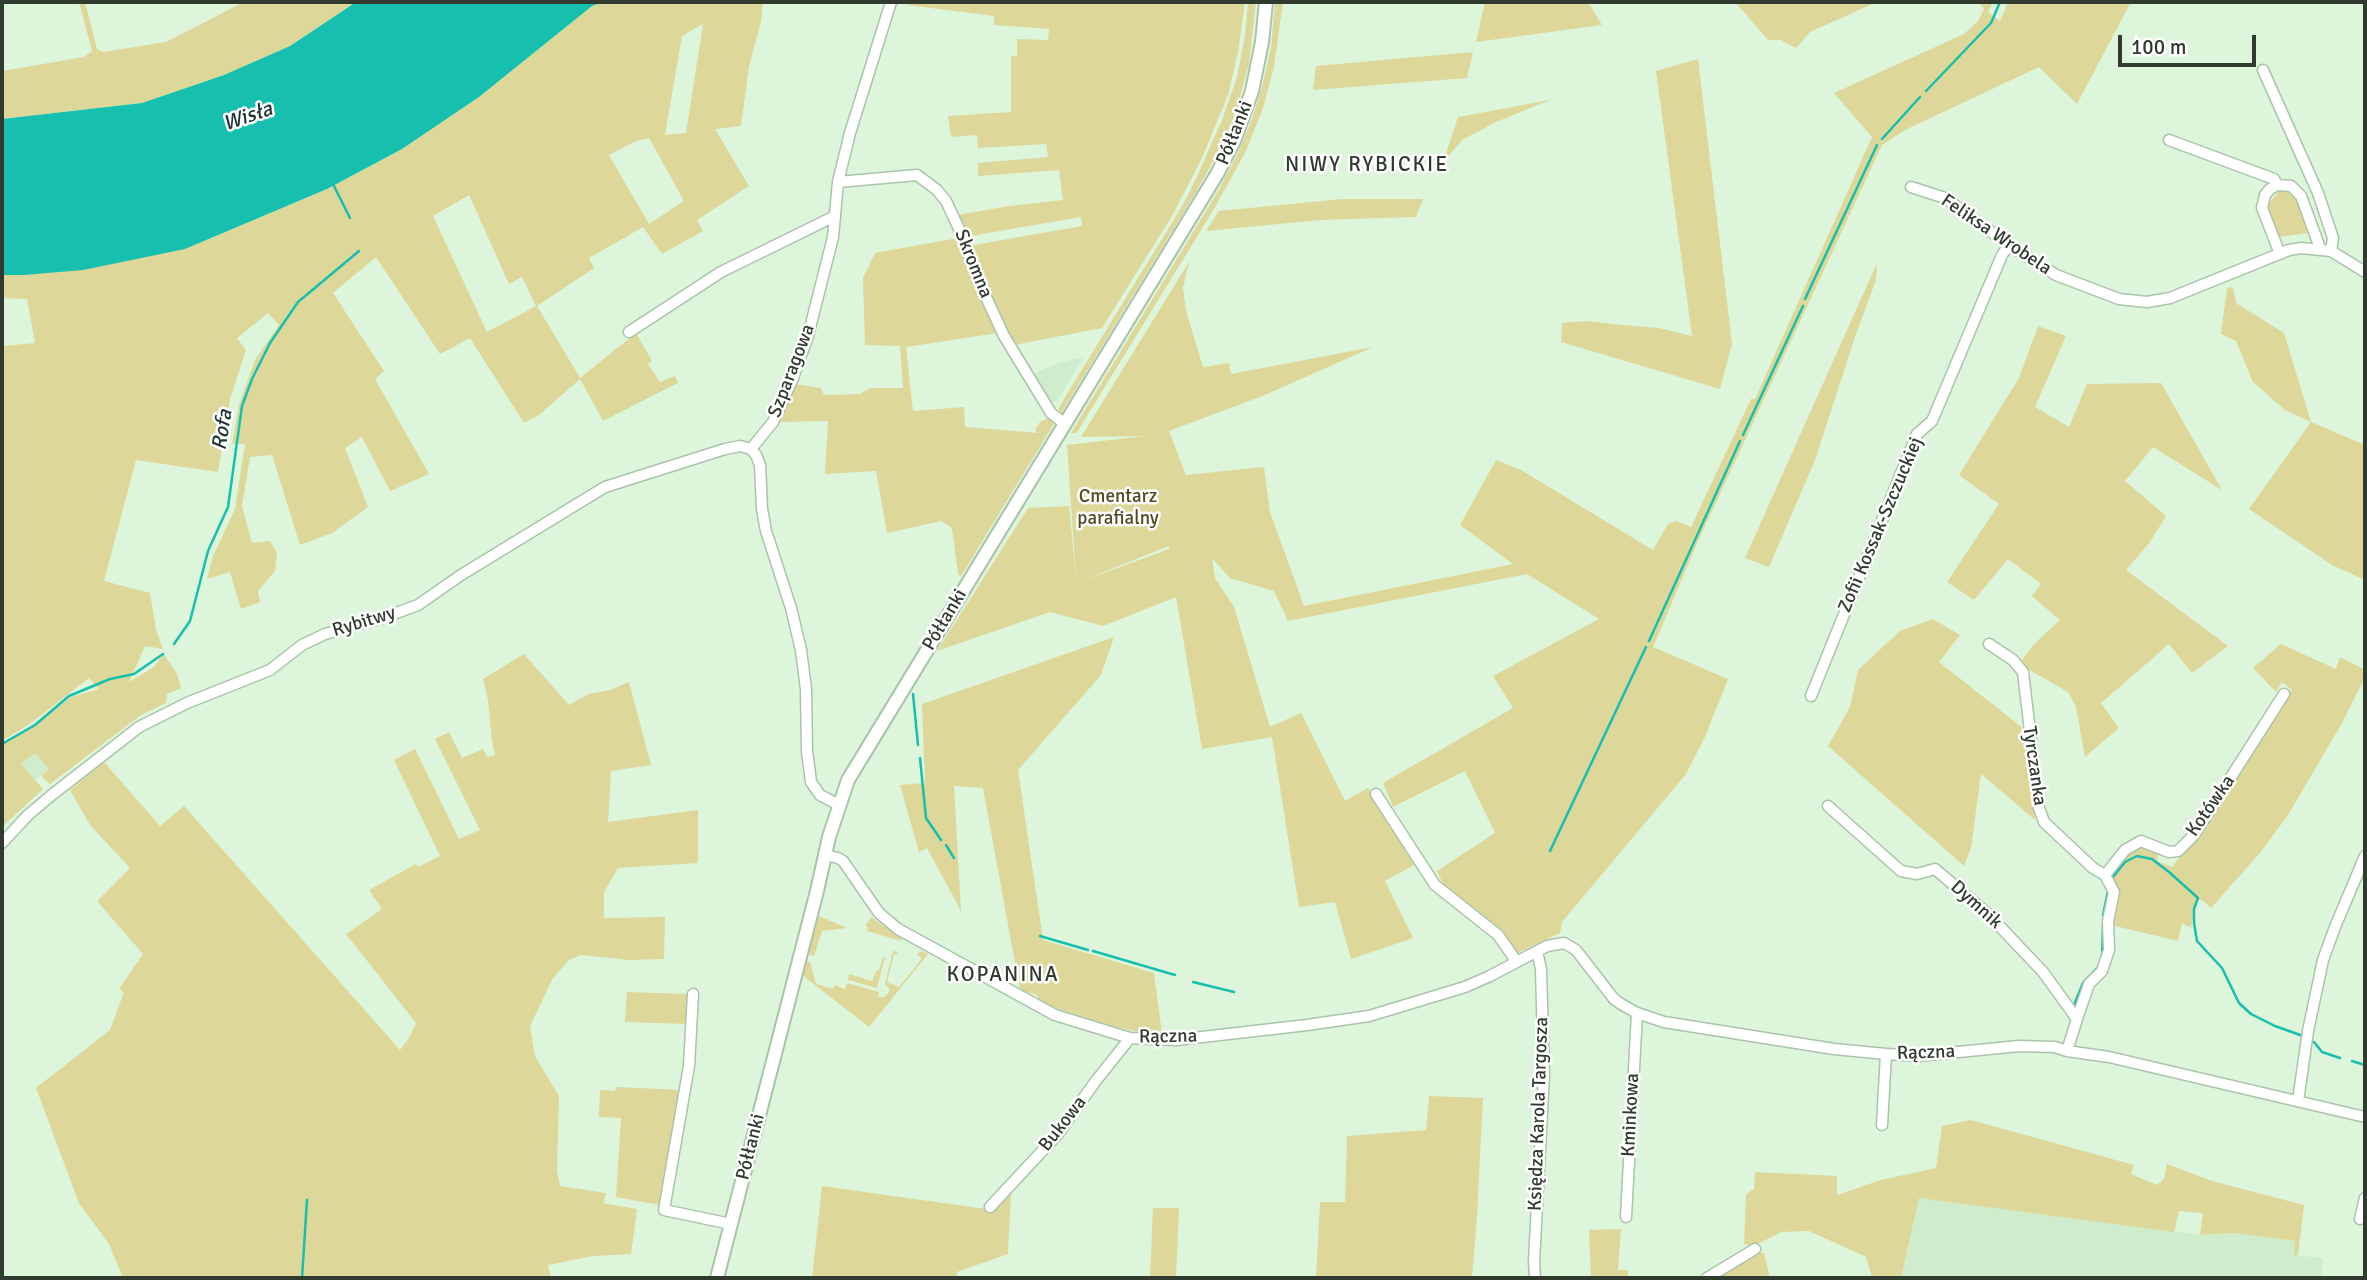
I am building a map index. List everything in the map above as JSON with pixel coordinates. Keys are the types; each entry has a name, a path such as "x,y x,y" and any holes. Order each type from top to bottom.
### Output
{"street":[{"name":"Szparagowa","path":"751,449 773,422 808,336 833,237 838,182 850,133 891,2"},
{"name":"Półłanki","path":"717,1278 825,855 849,780 1205,196 1234,141 1246,109 1257,71 1266,2"},
{"path":"2263,70 2318,193 2333,238 2331,251"},
{"path":"2169,140 2274,179 2277,184 2291,186 2301,196 2320,248"},
{"name":"Skromna","path":"838,182 917,175 937,190 946,201 960,231 980,285 1004,336 1051,414 1065,424"},
{"path":"2277,184 2265,195 2262,208 2280,254"},
{"name":"Feliksa Wrobela","path":"1911,187 1945,198 2009,245 2064,279 2111,296 2139,302 2170,298 2294,248 2320,248 2331,251 2365,272"},
{"path":"629,332 721,272 835,216"},
{"name":"Zofii Kossak-Szczuckiej","path":"1811,696 1917,434 1933,421 2009,245"},
{"name":"Rybitwy","path":"2,843 52,794 139,727 187,703 270,670 302,645 325,634 418,605 461,575 605,487 725,449 740,446 751,449"},
{"path":"751,449 760,465 766,531 791,608 801,650 811,782 820,794 839,805"},
{"name":"Tyrczanka","path":"1989,644 2012,660 2024,675 2039,808 2044,822 2093,868 2105,875"},
{"name":"Kotówka","path":"2105,875 2125,850 2141,841 2169,852 2178,851 2194,835 2284,694"},
{"path":"1376,794 1435,885 1498,935 1517,962"},
{"name":"Dymnik","path":"1828,806 1901,870 1917,874 1935,869 1989,914 2043,972 2077,1019"},
{"name":"Rączna","path":"825,855 843,861 879,913 898,929 1055,1015 1130,1038 1176,1040 1370,1016 1465,987 1557,943 1569,945 1580,954 1614,999 1637,1013 1664,1022 1834,1049 1885,1054 1918,1056 2019,1046 2055,1047 2365,1116"},
{"path":"2298,1101 2308,1031 2323,960 2365,856"},
{"path":"2067,1051 2089,984 2102,971 2109,950 2108,921 2114,892 2105,875"},
{"name":"Księdza Karola Targosza","path":"1535,1278 1544,1075 1541,969 1537,951"},
{"path":"693,994 689,1066 664,1210 731,1224"},
{"name":"Kminkowa","path":"1626,1217 1637,1013"},
{"name":"Bukowa","path":"990,1207 1058,1134 1130,1038"},
{"path":"1882,1125 1885,1054"},
{"path":"2360,1219 2365,1198"},
{"path":"1707,1278 1755,1249"}],"shaded area":[{"path":"1084,357 1057,401 1050,403 1032,374 1058,363"},
{"path":"35,752 49,769 35,781 21,764"},
{"path":"1919,1198 2200,1235 2233,1233 2295,1241 2294,1255 2323,1258 2321,1278 1901,1278"}],"green space":[{"path":"79,2 85,2 97,49 103,52 166,42 244,2 356,2 290,46 224,75 142,103 2,119 2,71 84,57 92,51"},
{"path":"603,2 763,2 749,67 741,126 715,129 749,186 697,220 703,231 662,254 643,227 589,258 594,268 537,306 580,378 636,333 652,361 648,364 660,382 675,376 678,383 603,421 580,379 539,415 524,423 470,338 440,354 376,257 333,293 384,371 375,379 429,474 390,491 362,437 345,448 368,507 332,533 300,545 272,455 250,457 242,506 252,543 270,541 277,553 275,571 258,591 260,602 241,609 230,572 207,579 213,556 235,509 245,444 232,444 239,405 255,360 279,325 268,313 237,338 246,350 230,399 218,472 136,460 104,581 150,593 156,630 163,649 145,646 129,682 154,667 164,654 177,674 181,688 167,694 166,703 141,715 50,784 41,776 49,769 35,753 21,764 43,789 2,827 2,744 71,697 99,689 89,678 31,723 2,741 2,346 35,343 27,299 2,298 2,275 24,275 185,249 327,189 402,149 479,97 592,6","holes":["703,24 686,133 665,135 682,36","649,138 684,201 649,224 609,155 636,141","469,195 509,284 522,277 536,306 487,332 433,216"]},
{"path":"908,2 1245,2 1238,52 1228,95 1202,158 1172,216 1102,328 1014,345 987,293 968,246 1082,226 1081,217 965,237 957,215 1063,200 1059,170 978,176 978,163 1048,157 1046,144 978,148 977,135 951,137 948,116 1011,112 1011,56 1017,56 1017,39 1048,40 1049,29 994,25 994,16 907,5"},
{"path":"1248,2 1256,2 1249,64 1235,114 1221,147 1060,415 1058,410 1064,399 1184,203 1198,174 1222,120 1237,77"},
{"path":"1275,2 1283,2 1274,67 1263,108 1246,151 1214,209 1079,429 1076,433 1071,433 1217,193 1238,153 1263,83 1271,48"},
{"path":"1485,2 1588,2 1602,25 1476,42"},
{"path":"1735,2 1877,2 1810,32 1796,48 1781,40 1768,40"},
{"name":"Cmentarz parafialny","path":"1979,2 1993,2 1988,12 2000,21 2008,2 2131,2 2077,104 2039,67 1905,130 1882,145 1699,539 1653,647 1728,679 1704,739 1686,774 1562,922 1560,933 1517,953 1498,927 1444,886 1437,871 1495,833 1465,771 1393,807 1383,783 1513,708 1493,676 1599,619 1527,574 1288,621 1274,591 1230,578 1212,558 1215,578 1234,607 1270,727 1301,713 1345,801 1368,788 1414,865 1385,881 1413,938 1351,959 1335,902 1299,907 1272,737 1202,749 1176,597 1103,626 1050,612 937,651 1028,508 1069,506 1076,579 1067,445 1145,436 1081,437 1189,262 1183,288 1186,311 1203,367 1229,363 1231,374 1373,347 1265,395 1169,431 1186,475 1264,467 1270,512 1304,606 1513,564 1460,525 1496,460 1521,470 1653,550 1668,524 1677,521 1691,527 1751,399 1755,399 1872,137 1834,93 1964,34 1978,21 1984,9","holes":["1169,546 1170,555 1169,549 1076,583"]},
{"path":"1473,52 1467,78 1313,90 1316,66"},
{"path":"1698,59 1732,344 1720,389 1561,342 1562,323 1586,321 1659,328 1692,336 1656,71"},
{"path":"1550,100 1496,122 1462,140 1443,163 1458,117"},
{"path":"2286,189 2296,196 2310,231 2308,233 2278,237 2267,206 2278,192"},
{"path":"1342,199 1423,199 1416,217 1320,220 1206,231 1219,211"},
{"path":"958,238 998,333 906,347 913,411 964,407 965,427 1038,433 1035,430 1040,422 1050,417 1055,422 961,576 958,574 952,528 941,521 887,533 876,471 825,474 828,421 780,422 794,384 821,388 824,395 860,394 870,388 903,388 900,346 865,345 863,278 875,253"},
{"path":"1877,263 1876,280 1815,460 1769,567 1745,558"},
{"path":"2233,287 2236,303 2284,333 2311,422 2285,410 2253,382 2236,341 2221,334 2227,288"},
{"path":"2038,326 2066,336 2035,407 2069,427 2087,384 2161,383 2222,490 2153,447 2125,481 2166,516 2150,542 2126,570 2228,646 2192,673 2169,644 2101,703 2119,728 2085,757 2076,707 2068,692 2019,664 2033,645 2060,620 2032,596 2041,584 2008,559 1974,600 1947,582 1999,504 1959,475 2019,378"},
{"path":"2311,422 2365,445 2365,580 2332,565 2249,509"},
{"path":"1933,619 1960,635 1939,662 2024,729 2035,820 1981,774 1971,848 1964,866 1828,746 1850,707 1858,670 1900,631"},
{"path":"1114,637 1101,675 1018,770 1043,940 1154,973 1162,1034 1115,1027 1059,1009 1039,1001 1037,995 1020,990 983,788 954,786 961,911 927,848 919,852 900,785 925,783 922,704"},
{"path":"2281,644 2336,669 2340,657 2365,670 2365,677 2341,725 2288,815 2260,853 2211,908 2202,900 2196,899 2191,928 2182,923 2178,941 2111,925 2116,888 2110,874 2132,849 2139,845 2159,850 2157,861 2172,867 2199,833 2292,690 2282,682 2276,692 2253,668"},
{"path":"524,654 569,705 589,694 610,690 629,682 651,765 611,771 608,822 698,810 698,863 618,868 604,892 604,918 665,917 664,959 629,960 581,955 569,960 553,978 530,1026 535,1056 559,1096 557,1171 560,1186 606,1193 603,1203 637,1209 631,1254 593,1256 548,1265 551,1278 123,1278 109,1244 79,1203 36,1088 110,1030 124,992 119,989 143,954 97,901 130,868 90,825 70,790 104,762 160,826 184,806 400,1050 416,1023 346,934 382,909 369,890 416,864 418,867 440,856 394,760 415,749 459,839 480,830 435,739 449,732 462,758 483,749 487,757 495,755 483,679"},
{"path":"819,916 847,928 822,931 814,956 808,954"},
{"path":"871,917 902,939 901,941 867,931 868,927 865,926"},
{"path":"893,951 898,952 897,955 894,954 887,982 899,987 921,960 917,954 922,951 928,954 869,1027 802,975 806,961 810,962 816,984 833,989 835,985 845,989 847,983 879,992 878,997 884,997 889,992 885,984"},
{"path":"883,957 877,988 848,980 849,974 872,981"},
{"path":"627,992 688,994 687,1024 625,1022"},
{"path":"616,1087 683,1090 660,1205 616,1197 621,1118 599,1117 600,1090 615,1091"},
{"path":"1429,1096 1483,1098 1472,1278 1316,1278 1320,1202 1345,1202 1347,1136 1426,1130"},
{"path":"1971,1120 2134,1165 2131,1174 2157,1185 2164,1179 2167,1164 2212,1181 2304,1205 2298,1255 2294,1255 2295,1241 2233,1233 2200,1235 2203,1213 2179,1211 2174,1232 1919,1198 1901,1278 1872,1278 1866,1257 1809,1231 1781,1232 1754,1246 1744,1244 1746,1194 1754,1189 1755,1172 1837,1176 1837,1195 1881,1180 1936,1168 1942,1126"},
{"path":"822,1186 986,1209 991,1212 1011,1192 1008,1254 957,1272 957,1278 812,1278"},
{"path":"1153,1208 1179,1208 1176,1278 1150,1278"},
{"path":"1621,1229 1618,1270 1628,1270 1628,1278 1591,1278 1589,1230"},
{"path":"1753,1253 1764,1253 1770,1278 1712,1278"}],"water":[{"name":"Wisła","path":"356,2 603,2 592,6 479,97 402,149 327,189 185,249 83,270 2,275 2,119 142,103 224,75 290,46"}],"waterway":[{"path":"1926,91 1991,23 2000,2"},
{"path":"1882,139 1920,97"},
{"path":"1805,299 1877,145"},
{"name":"Rofa","path":"333,184 350,218"},
{"name":"Rofa","path":"174,644 190,621 208,551 228,507 242,406 252,379 270,343 298,302 359,251"},
{"path":"1743,435 1803,306"},
{"path":"1649,641 1740,441"},
{"path":"1550,851 1646,647"},
{"name":"Rofa","path":"2,744 35,725 69,696 110,679 134,674 163,654"},
{"path":"913,694 918,745"},
{"path":"920,758 926,818 941,840"},
{"path":"946,845 954,858"},
{"path":"2113,877 2125,862 2137,856 2152,859 2169,872 2198,898 2194,909 2197,941 2222,968 2239,1003 2251,1014 2303,1036"},
{"path":"2103,915 2108,891"},
{"path":"2102,958 2103,926"},
{"path":"1040,936 1088,950"},
{"path":"1093,951 1175,975"},
{"path":"2074,1005 2083,983 2097,968"},
{"path":"1193,982 1234,992"},
{"path":"2314,1042 2322,1052 2340,1058"},
{"path":"2352,1061 2365,1065"},
{"path":"302,1278 307,1200"}],"district":[{"name":"NIWY RYBICKIE","path":"1367,165"},
{"name":"KOPANINA","path":"1003,975"}]}
